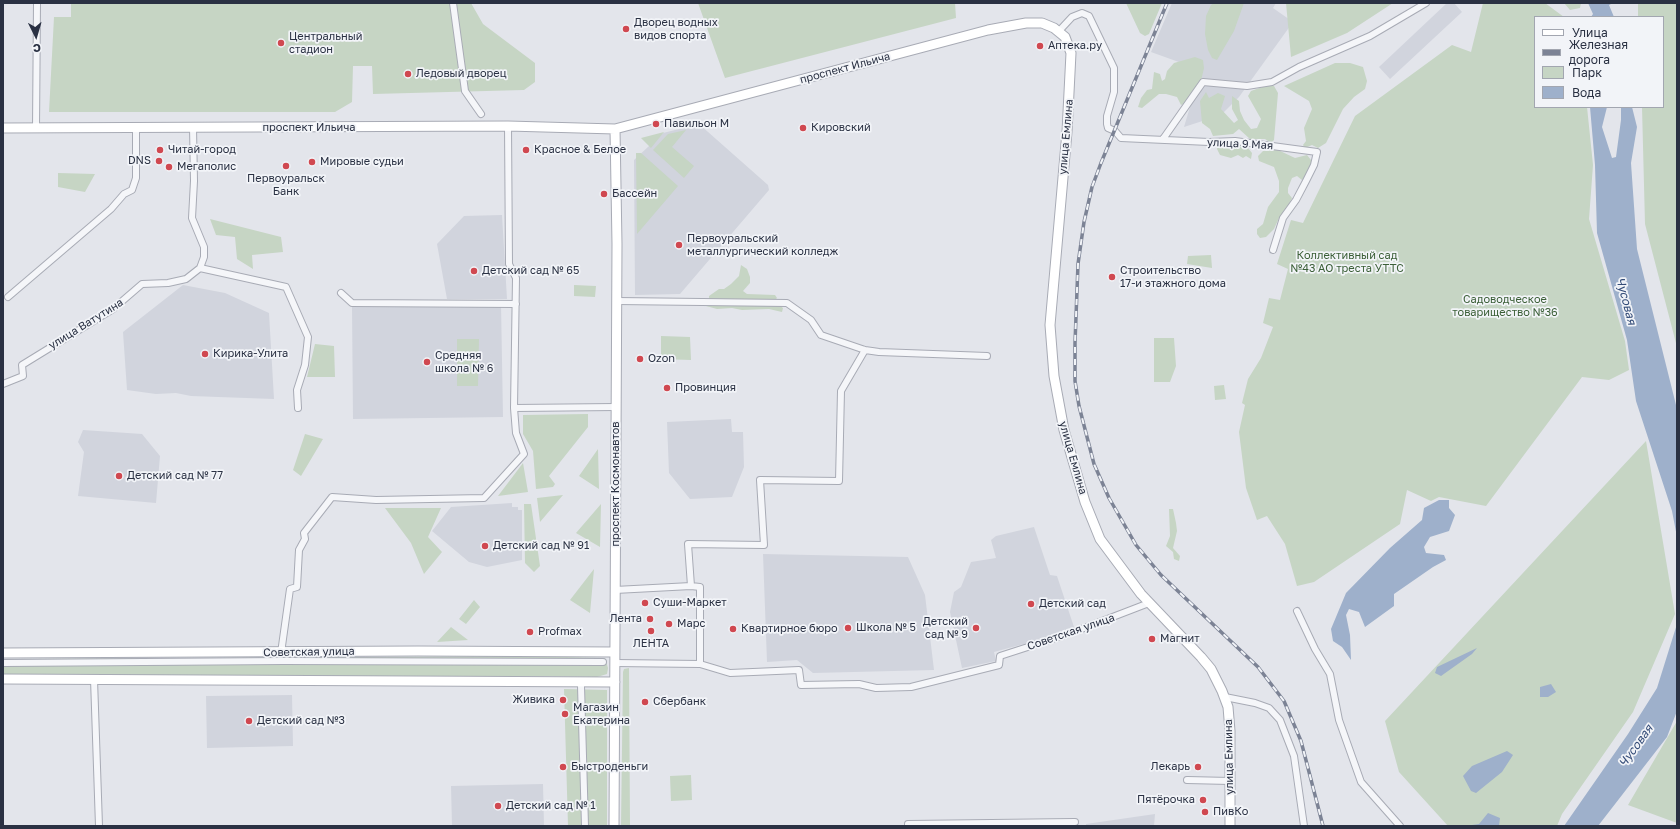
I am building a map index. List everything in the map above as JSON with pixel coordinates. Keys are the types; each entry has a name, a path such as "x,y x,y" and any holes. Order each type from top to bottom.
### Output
{"street":[{"path":"36,128 37,3"},
{"path":"453,3 465,91 481,114"},
{"path":"1163,139 1203,82 1247,86 1272,82 1370,36 1426,3"},
{"name":"улица 9 Мая","path":"1059,31 1072,17 1082,13 1089,16 1112,60 1116,77 1114,92 1107,116 1108,128 1115,131 1121,138 1236,142 1317,152 1314,165 1303,188 1283,218 1273,250"},
{"name":"проспект Ильича","path":"3,128 508,126 615,128 988,30 1035,22 1048,24 1059,31"},
{"name":"улица Емлина","path":"1059,31 1069,45 1071,53 1069,95 1050,325 1054,376 1064,430 1095,528 1108,552 1149,603 1208,665 1225,698 1230,724 1230,826"},
{"path":"281,653 290,589 297,587 299,550 305,539 304,533 332,497 376,500 484,498 524,454 516,434 514,408 516,278 509,264 508,126"},
{"path":"193,127 194,181 192,218 204,246 204,257 200,268 286,287 308,337 305,365 297,390 298,408"},
{"path":"8,297 107,212 124,194 132,190 136,178 136,128"},
{"name":"проспект Космонавтов","path":"614,826 617,302 615,128"},
{"name":"улица Ватутина","path":"3,384 22,376 22,365 113,309 142,284 168,284 186,279 200,268"},
{"path":"341,293 352,303 516,304"},
{"path":"617,302 787,303 811,320 821,335 865,350 879,352 987,356"},
{"path":"691,586 688,544 764,545 760,480 839,482 841,391 865,350"},
{"path":"514,408 616,407"},
{"path":"615,590 691,586 700,587 700,664 615,663"},
{"name":"Советская улица","path":"700,664 730,674 799,670 801,685 859,684 876,688 911,687 999,665 1000,656 1071,633 1149,603"},
{"path":"1297,611 1330,674 1339,720 1361,782 1400,826"},
{"name":"Советская улица","path":"3,653 281,653 418,651 615,652"},
{"path":"3,663 277,661 603,662"},
{"path":"3,679 615,682"},
{"path":"94,679 99,826"},
{"path":"581,686 585,826"},
{"path":"1225,698 1255,703 1268,708 1280,720 1294,756 1304,826"},
{"path":"1187,780 1230,781"},
{"path":"908,825 1075,822"}],"shaded area":[{"path":"1172,3 1276,3 1273,8 1293,22 1239,97 1221,115 1184,127 1201,70 1151,52"},
{"path":"1447,3 1454,3 1462,12 1390,79 1379,67"},
{"name":"Первоуральский металлургический колледж","path":"699,124 768,185 769,190 680,294 635,295 634,160 663,133"},
{"name":"Детский сад № 65","path":"502,215 507,299 447,299 437,244 464,216"},
{"path":"183,285 225,293 269,313 274,399 191,396 176,393 156,394 127,390 123,332"},
{"name":"Средняя школа № 6","path":"501,304 503,417 353,419 352,306"},
{"path":"731,419 732,432 743,432 744,467 732,497 690,499 669,473 667,422"},
{"name":"Детский сад № 77","path":"83,430 142,434 160,456 156,503 78,496 84,452 78,442"},
{"name":"Детский сад № 91","path":"512,503 512,507 518,507 518,510 522,510 522,560 487,567 469,562 432,531 451,507"},
{"path":"1034,527 1050,575 1057,576 1075,630 994,652 996,661 962,668 950,612 954,592 961,587 971,562 996,558 991,540 996,536"},
{"name":"Школа № 5","path":"763,554 908,557 925,595 934,670 813,673 797,660 767,662"},
{"name":"Детский сад №3","path":"292,695 293,746 207,748 206,696"},
{"name":"Детский сад № 1","path":"543,784 544,826 452,826 451,786"},
{"path":"1155,814 1154,826 1086,826 1086,824"}],"green space":[{"name":"Центральный стадион","path":"71,3 471,3 483,24 535,63 535,82 524,90 373,94 372,66 353,66 352,102 335,112 49,112 54,17 71,17"},
{"path":"698,3 955,3 956,18 725,78"},
{"path":"1126,3 1162,3 1149,34 1145,36 1140,33"},
{"path":"1214,3 1244,3 1234,31 1217,60 1212,58 1208,50 1205,34 1206,16 1211,5"},
{"path":"1286,3 1393,3 1347,33 1291,57"},
{"path":"1483,3 1545,3 1563,16 1534,16 1534,108 1587,108 1593,165 1589,219 1625,341 1629,370 1609,380 1582,377 1486,506 1439,497 1431,501 1407,490 1400,524 1314,582 1297,586 1285,544 1267,516 1257,520 1246,488 1239,432 1245,405 1242,403 1248,379 1261,358 1273,327 1263,323 1269,298 1280,300 1288,269 1277,264 1291,220 1303,223 1355,116 1452,45 1471,52"},
{"path":"1564,3 1581,3 1580,8 1570,10"},
{"path":"1638,3 1677,3 1677,347 1645,224 1642,108 1664,108 1664,16 1638,16"},
{"path":"1195,57 1203,60 1204,68 1201,81 1185,103 1181,105 1177,97 1159,94 1142,108 1138,107 1141,98 1147,90 1152,89 1154,72 1160,74 1162,81 1165,79 1167,71 1174,63"},
{"path":"1335,63 1350,63 1363,67 1367,81 1365,89 1354,97 1343,109 1326,143 1318,148 1312,145 1305,148 1303,145 1306,141 1304,128 1312,109 1309,101 1284,86"},
{"path":"1265,86 1274,86 1278,93 1274,140 1271,143 1265,139 1250,139 1239,129 1233,134 1213,136 1210,129 1202,123 1200,101 1206,92 1209,98 1218,93 1225,96 1221,109 1234,123 1238,120 1232,109 1232,96 1239,101 1240,111 1244,120 1251,129 1257,128 1261,119 1248,96 1251,91"},
{"path":"686,130 672,147 694,166 684,178 653,150 668,134"},
{"path":"664,132 651,148 641,138"},
{"path":"1226,144 1248,148 1252,153 1251,159 1246,156 1243,158 1238,155 1231,158 1220,155 1217,149 1218,145"},
{"path":"1278,150 1295,158 1307,155 1311,160 1311,168 1302,180 1297,176 1292,178 1288,188 1288,193 1292,198 1288,206 1279,218 1274,229 1266,237 1260,238 1257,234 1257,229 1263,224 1268,207 1279,192 1279,181 1274,167 1259,161 1258,156 1263,151"},
{"path":"636,153 641,153 678,186 637,234"},
{"path":"58,173 95,174 85,192 58,187"},
{"path":"210,219 281,237 283,252 252,255 253,269 237,259 235,237 216,235"},
{"path":"1211,255 1212,268 1187,264 1188,256"},
{"path":"741,265 747,269 750,277 750,283 743,291 747,294 775,295 777,298 775,300 709,299 709,296 719,289 724,289 739,276"},
{"path":"574,285 596,286 595,297 574,296"},
{"path":"778,304 783,308 782,312 769,309 717,309 706,306"},
{"path":"661,336 690,337 691,360 661,359"},
{"path":"1154,338 1174,338 1176,366 1170,382 1154,382"},
{"path":"457,339 479,339 478,386 457,386"},
{"path":"315,344 334,346 335,377 307,377"},
{"path":"1224,385 1226,399 1215,400 1214,386"},
{"path":"588,414 588,427 549,476 555,484 553,487 536,489 533,451 523,434 523,415"},
{"path":"305,434 323,439 301,476 293,470"},
{"path":"1646,441 1675,614 1633,712 1562,814 1557,826 1448,826 1399,772 1385,721"},
{"path":"598,449 599,489 579,476"},
{"path":"523,463 528,492 498,496"},
{"path":"563,495 540,522 537,498"},
{"path":"524,504 531,504 540,566 534,572 525,563"},
{"path":"601,504 600,547 576,533"},
{"path":"385,508 441,508 428,537 442,552 424,574 411,543"},
{"path":"1169,509 1173,509 1176,523 1177,531 1173,548 1180,556 1179,561 1174,559 1173,552 1166,546 1170,536"},
{"path":"594,569 590,613 570,600"},
{"path":"474,600 480,607 466,624 459,619"},
{"path":"451,627 468,640 437,642"},
{"path":"530,656 605,658 608,668 607,674 597,677 3,677 3,659"},
{"path":"629,668 630,826 621,826 623,672 624,669"},
{"path":"564,689 607,690 607,826 568,826"},
{"path":"1677,721 1677,823 1628,805"},
{"path":"691,775 692,800 671,801 670,776"}],"water":[{"path":"1588,3 1613,3 1609,5 1614,16 1592,16 1593,14"},
{"name":"Чусовая","path":"1590,108 1607,108 1602,127 1612,158 1616,157 1621,120 1621,108 1632,108 1637,127 1631,163 1637,249 1677,409 1677,537 1672,511 1636,401 1627,340 1597,233 1595,165"},
{"path":"1439,500 1449,500 1449,508 1455,515 1449,531 1430,537 1424,547 1426,553 1444,555 1446,560 1433,567 1394,594 1394,606 1365,627 1359,612 1349,609 1346,615 1350,635 1351,660 1342,647 1333,641 1331,629 1346,593 1390,548 1422,520 1424,508"},
{"name":"Чусовая","path":"1677,624 1677,711 1667,737 1598,826 1564,826 1628,734 1657,688"},
{"path":"1477,648 1472,654 1441,676 1435,673 1437,667"},
{"path":"1551,684 1556,692 1548,697 1540,697 1540,687"},
{"path":"1507,751 1513,755 1502,772 1476,793 1471,791 1463,776 1472,766"},
{"path":"1488,813 1500,818 1499,826 1465,826 1479,824"}],"railway":[{"path":"1167,3 1101,163 1092,187 1084,222 1078,264 1075,343 1075,381 1079,406 1094,464 1109,498 1136,545 1161,575 1258,667 1284,701 1301,741 1323,826"}],"place":[{"name":"Дворец водных видов спорта","path":"626,29"},
{"name":"Центральный стадион","path":"281,43"},
{"name":"Аптека.ру","path":"1040,46"},
{"name":"Ледовый дворец","path":"408,74"},
{"name":"Павильон М","path":"656,124"},
{"name":"Кировский","path":"803,128"},
{"name":"Читай-город","path":"160,150"},
{"name":"Красное & Белое","path":"526,150"},
{"name":"DNS","path":"159,161"},
{"name":"Мировые судьи","path":"312,162"},
{"name":"Первоуральск Банк","path":"286,166"},
{"name":"Мегаполис","path":"169,167"},
{"name":"Бассейн","path":"604,194"},
{"name":"Первоуральский металлургический колледж","path":"679,245"},
{"name":"Детский сад № 65","path":"474,271"},
{"name":"Строительство 17-и этажного дома","path":"1112,277"},
{"name":"Кирика-Улита","path":"205,354"},
{"name":"Ozon","path":"640,359"},
{"name":"Средняя школа № 6","path":"427,362"},
{"name":"Провинция","path":"667,388"},
{"name":"Детский сад № 77","path":"119,476"},
{"name":"Детский сад № 91","path":"485,546"},
{"name":"Суши-Маркет","path":"645,603"},
{"name":"Детский сад","path":"1031,604"},
{"name":"Лента","path":"650,619"},
{"name":"Марс","path":"669,624"},
{"name":"Школа № 5","path":"848,628"},
{"name":"Детский сад № 9","path":"976,628"},
{"name":"Квартирное бюро","path":"733,629"},
{"name":"ЛЕНТА","path":"651,631"},
{"name":"Profmax","path":"530,632"},
{"name":"Магнит","path":"1152,639"},
{"name":"Живика","path":"563,700"},
{"name":"Сбербанк","path":"645,702"},
{"name":"Магазин Екатерина","path":"565,714"},
{"name":"Детский сад №3","path":"249,721"},
{"name":"Быстроденьги","path":"563,767"},
{"name":"Лекарь","path":"1198,767"},
{"name":"Пятёрочка","path":"1203,800"},
{"name":"Детский сад № 1","path":"498,806"},
{"name":"ПивКо","path":"1205,812"}],"park label":[{"name":"Коллективный сад №43 АО треста УТТС","path":"1347,262"},
{"name":"Садоводческое товарищество №36","path":"1505,306"}]}
